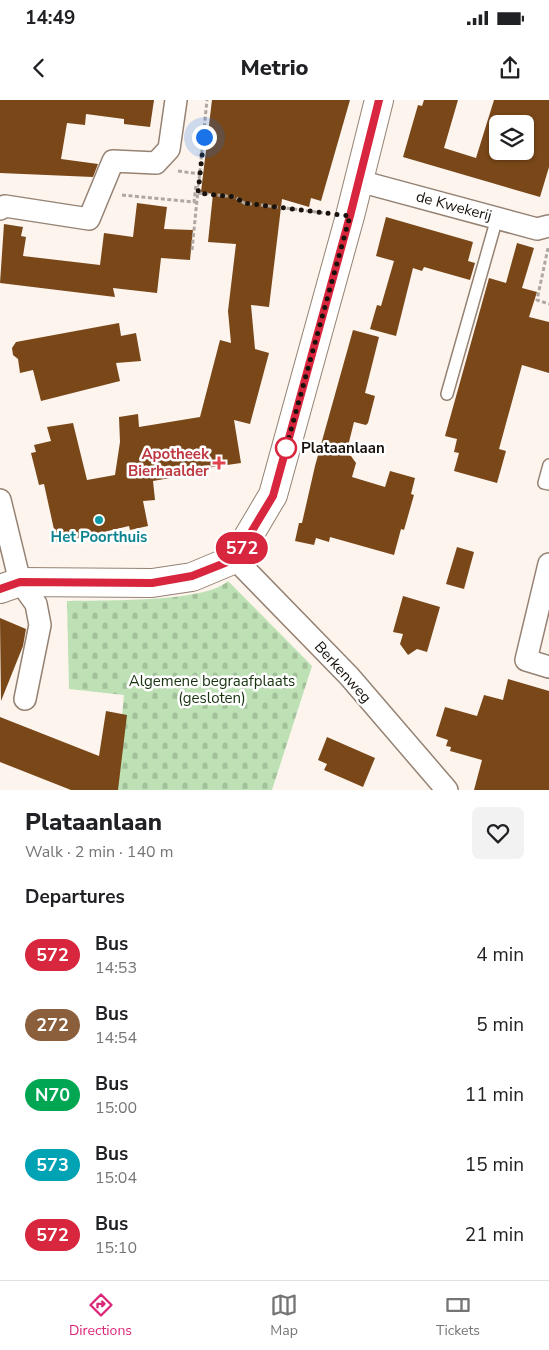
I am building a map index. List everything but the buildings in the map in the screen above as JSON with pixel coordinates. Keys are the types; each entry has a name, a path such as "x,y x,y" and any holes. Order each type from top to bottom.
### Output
{"street":[{"path":"0,209 5,206 89,218 102,193 113,162 156,163 169,149 176,100"},
{"path":"10,585 152,583 192,576 235,559 273,496 350,216 379,100"},
{"name":"de Kwekerij","path":"359,181 537,228 549,226"},
{"path":"0,500 10,585 36,604 40,625 25,699"},
{"name":"Berkenweg","path":"235,559 349,676 447,790"},
{"path":"549,564 526,660 549,667"}],"lane":[{"path":"447,394 497,218"},
{"path":"549,465 544,483 549,484"}],"path":[{"path":"192,250 207,100"},
{"path":"102,193 194,202 196,185 199,186"},
{"path":"198,193 235,197 244,203 350,216"},
{"path":"549,245 537,300 549,304"}],"green space":[{"name":"Algemene begraafplaats (gesloten)","path":"228,581 312,666 272,790 115,790 124,695 69,689 67,601 176,597 216,588"}],"bus line":[{"name":"572","path":"0,589 20,582 152,583 192,576 235,559 273,496 313,344 350,216 379,100"}],"place":[{"name":"Plataanlaan","path":"286,448"},
{"name":"Apotheek Bierhaalder","path":"219,463"},
{"name":"Het Poorthuis","path":"99,520"}],"route":[{"path":"204,137 198,193 235,197 244,203 350,216 313,344 286,448"}]}
